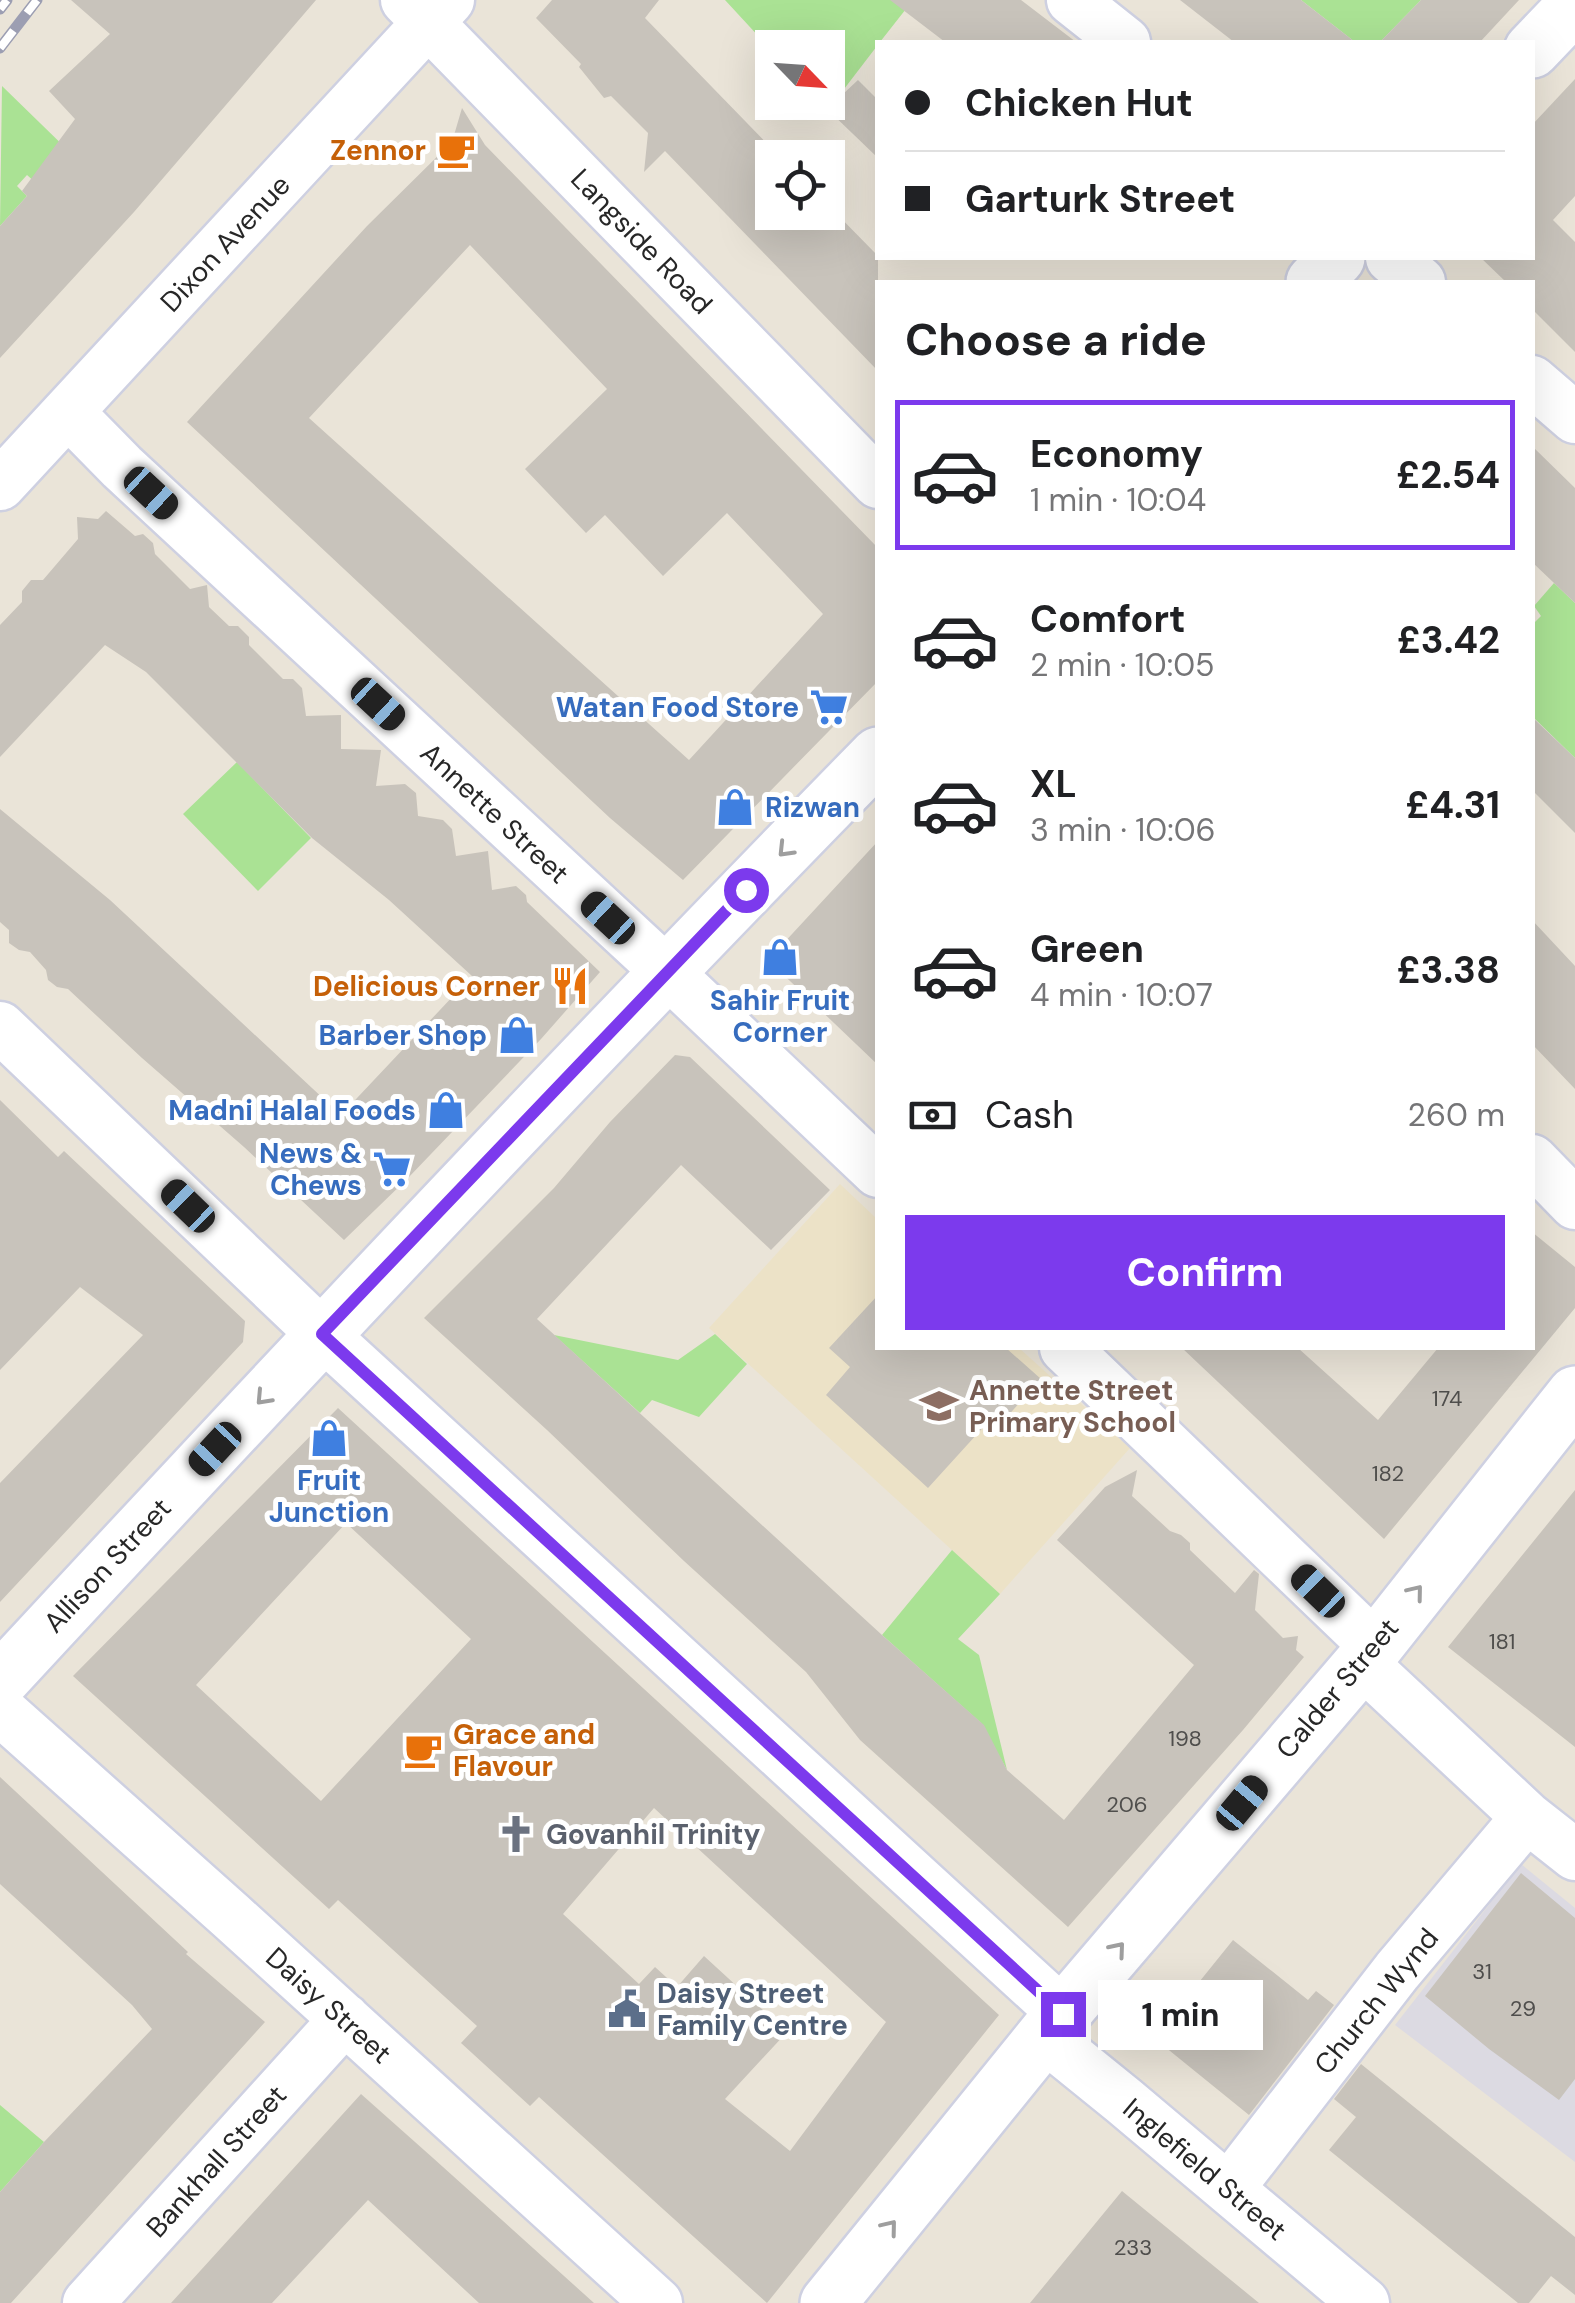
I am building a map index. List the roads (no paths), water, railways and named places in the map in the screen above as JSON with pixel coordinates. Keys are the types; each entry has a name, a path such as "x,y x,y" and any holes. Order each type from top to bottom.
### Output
{"street":[{"path":"1072,0 1122,40"},
{"path":"1535,47 1575,6"},
{"name":"Dixon Avenue","path":"0,486 428,7"},
{"name":"Langside Road","path":"428,7 875,480"},
{"path":"1316,280 1335,260"},
{"path":"1393,260 1418,280"},
{"path":"1535,384 1575,418"},
{"name":"Annette Street","path":"68,413 875,1169"},
{"name":"Allison Street","path":"0,1681 666,971 875,758"},
{"name":"Inglefield Street","path":"0,1027 1054,2025 1124,2100 1364,2303"},
{"path":"1535,1163 1575,1204"},
{"path":"1067,1350 1528,1817 1575,1855"},
{"name":"Calder Street","path":"828,2303 1054,2025 1368,1654 1575,1394"},
{"name":"Daisy Street","path":"0,1710 657,2303"},
{"name":"Church Wynd","path":"1229,2188 1398,1970 1528,1817"},
{"name":"Bankhall Street","path":"88,2303 344,2019"}],"railway":[{"path":"0,9 7,0"},
{"path":"0,48 37,0"}],"place":[{"name":"Zennor","path":"456,150"},
{"name":"Watan Food Store","path":"829,707"},
{"name":"Rizwan","path":"735,807"},
{"name":"Sahir Fruit Corner","path":"780,957"},
{"name":"Delicious Corner","path":"570,986"},
{"name":"Barber Shop","path":"517,1035"},
{"name":"Madni Halal Foods","path":"446,1110"},
{"name":"News & Chews","path":"392,1169"},
{"name":"Annette Street Primary School","path":"939,1406"},
{"name":"Fruit Junction","path":"329,1438"},
{"name":"Grace and Flavour","path":"423,1750"},
{"name":"Govanhil Trinity","path":"516,1834"},
{"name":"Daisy Street Family Centre","path":"627,2009"}]}
